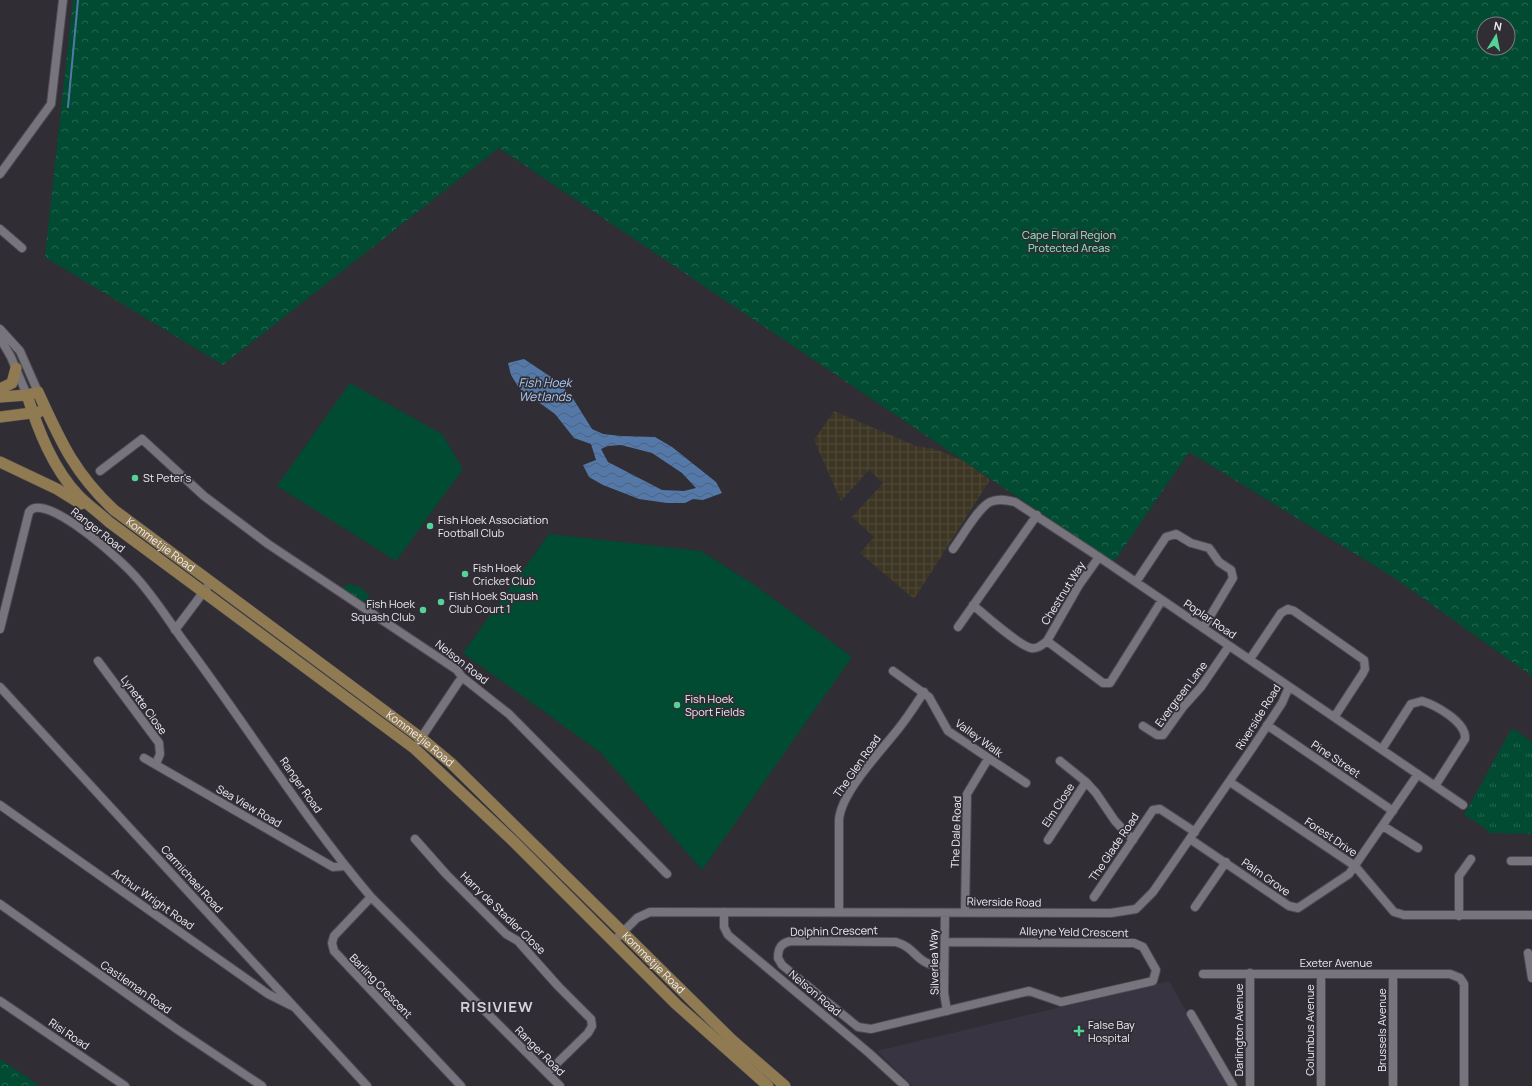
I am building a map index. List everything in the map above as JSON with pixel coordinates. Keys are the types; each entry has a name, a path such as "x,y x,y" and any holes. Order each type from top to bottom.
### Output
{"main road":[{"path":"0,389 8,386 13,381 16,368"},
{"path":"0,397 27,395 38,392"},
{"name":"Kommetjie Road","path":"38,392 71,460 99,496 114,510 422,738 622,931 732,1040 785,1086"},
{"name":"Kommetjie Road","path":"27,395 47,446 69,484 78,495 109,522 414,748 511,839 676,1004 768,1086"},
{"path":"0,417 46,410"},
{"path":"0,462 57,489 109,522"}],"street":[{"path":"0,174 51,104 64,0"},
{"path":"0,230 22,248"},
{"path":"0,330 20,351 38,392"},
{"path":"0,338 16,368 27,395"},
{"name":"Nelson Road","path":"100,471 142,439 185,479 268,544 457,670 462,677 509,714 667,874"},
{"name":"Poplar Road","path":"953,549 982,510 990,502 1002,500 1015,502 1335,716 1463,805"},
{"name":"Ranger Road","path":"0,629 29,512 31,509 37,507 56,512 106,549 135,575 345,866 371,896 560,1086"},
{"path":"958,627 1037,516"},
{"path":"1136,582 1166,537 1169,535 1176,534 1191,543 1209,548 1219,562 1231,570 1233,578 1203,628"},
{"name":"Chestnut Way","path":"1047,641 1080,585 1099,557"},
{"path":"175,630 211,582"},
{"path":"973,605 1025,645 1036,648 1047,641 1103,683 1110,682 1162,600"},
{"path":"1250,659 1280,613 1288,609 1294,611 1364,660 1365,669 1363,673 1335,716"},
{"name":"Evergreen Lane","path":"1143,726 1157,735 1163,736 1183,707 1201,687 1229,646"},
{"name":"Lynette Close","path":"98,661 159,743 160,754 156,764"},
{"name":"Valley Walk","path":"893,671 924,692 932,701 948,730 988,759 1026,783"},
{"path":"414,748 462,677"},
{"name":"Carmichael Road","path":"0,687 367,1086"},
{"name":"Riverside Road","path":"613,942 622,931 637,918 650,912 839,911 944,913 1111,913 1136,909 1146,900 1230,782 1282,703 1290,687"},
{"name":"The Glen Road","path":"839,911 840,820 842,807 874,758 900,727 924,692"},
{"path":"1382,749 1411,704 1422,701 1447,714 1465,731 1465,739 1436,786"},
{"name":"Pine Street","path":"1267,725 1393,810"},
{"name":"Sea View Road","path":"144,758 332,867 345,866"},
{"name":"The Dale Road","path":"965,912 967,794 988,759"},
{"path":"1060,761 1086,782 1096,793 1115,821 1133,840"},
{"name":"Palm Grove","path":"1193,835 1226,862 1289,906 1298,908 1349,874 1356,866 1418,774"},
{"name":"Elm Close","path":"1048,840 1086,782"},
{"name":"Forest Drive","path":"1230,782 1356,866 1394,912 1404,915 1532,915"},
{"name":"Arthur Wright Road","path":"0,804 268,994 295,1007"},
{"name":"The Glade Road","path":"1094,897 1150,814 1157,809 1162,811 1193,835"},
{"path":"1383,826 1418,848"},
{"name":"Harry de Stadler Close","path":"415,840 446,874 506,934 526,948 558,986 591,1020 592,1026 588,1032 547,1073"},
{"path":"1459,916 1459,876 1471,859"},
{"path":"1511,861 1532,861"},
{"path":"1195,907 1226,862"},
{"name":"Barling Crescent","path":"371,896 334,936 332,943 334,951 461,1086"},
{"name":"Castleman Road","path":"0,904 184,1034 262,1086"},
{"name":"Nelson Road","path":"724,912 724,927 728,935 864,1048 904,1086"},
{"name":"Silverlea Way","path":"944,913 944,993 947,1011"},
{"name":"Dolphin Crescent","path":"852,1023 782,965 778,958 780,946 785,942 792,941 896,942 908,947 926,964 944,967"},
{"name":"Alleyne Yeld Crescent","path":"852,1023 858,1027 871,1029 1029,992 1061,1002 1153,981 1156,970 1143,947 1134,943 945,942"},
{"path":"1528,953 1532,978"},
{"name":"Exeter Avenue","path":"1203,974 1450,974 1460,978 1464,984 1464,1086"},
{"name":"Darlington Avenue","path":"1250,974 1250,1086"},
{"name":"Columbus Avenue","path":"1321,974 1321,1086"},
{"name":"Brussels Avenue","path":"1393,1086 1394,974"},
{"name":"Risi Road","path":"0,1001 125,1086"},
{"path":"1191,1014 1234,1086"}],"shaded area":[{"path":"834,411 916,446 935,449 964,461 990,480 914,599 860,553 874,537 852,517 883,483 869,470 841,501 814,440"},
{"name":"False Bay Hospital","path":"1169,981 1229,1086 913,1086 877,1051"}],"green space":[{"name":"Cape Floral Region Protected Areas","path":"73,0 1532,0 1532,676 1393,577 1189,452 1114,562 499,148 223,365 45,257"},
{"path":"350,383 442,434 463,469 396,561 277,486"},
{"name":"Fish Hoek Sport Fields","path":"549,534 701,551 756,586 852,657 702,870 601,753 463,653"},
{"path":"350,584 362,588 373,601 372,606 378,611 378,613 341,588"},
{"path":"1512,728 1532,742 1532,834 1489,833 1485,828 1464,815"},
{"path":"0,1059 40,1086 0,1086"}],"water":[{"name":"Fish Hoek Wetlands","path":"524,359 557,381 572,397 592,429 603,434 655,437 672,447 716,482 722,493 703,500 693,499 685,503 667,503 639,499 603,485 589,477 583,465 596,460 591,444 574,438 555,414 519,388 511,375 508,363","holes":["621,445 652,453 682,473 696,488 684,491 662,490 608,462 601,449 608,446"]}],"waterway":[{"path":"68,107 78,0"}],"place":[{"name":"St Peter's","path":"135,478"},
{"name":"Fish Hoek Association Football Club","path":"430,526"},
{"name":"Fish Hoek Cricket Club","path":"465,574"},
{"name":"Fish Hoek Squash Club Court 1","path":"441,602"},
{"name":"Fish Hoek Squash Club","path":"423,610"},
{"name":"Fish Hoek Sport Fields","path":"677,705"},
{"name":"False Bay Hospital","path":"1079,1031"}],"district":[{"name":"RISIVIEW","path":"497,1007"}]}
